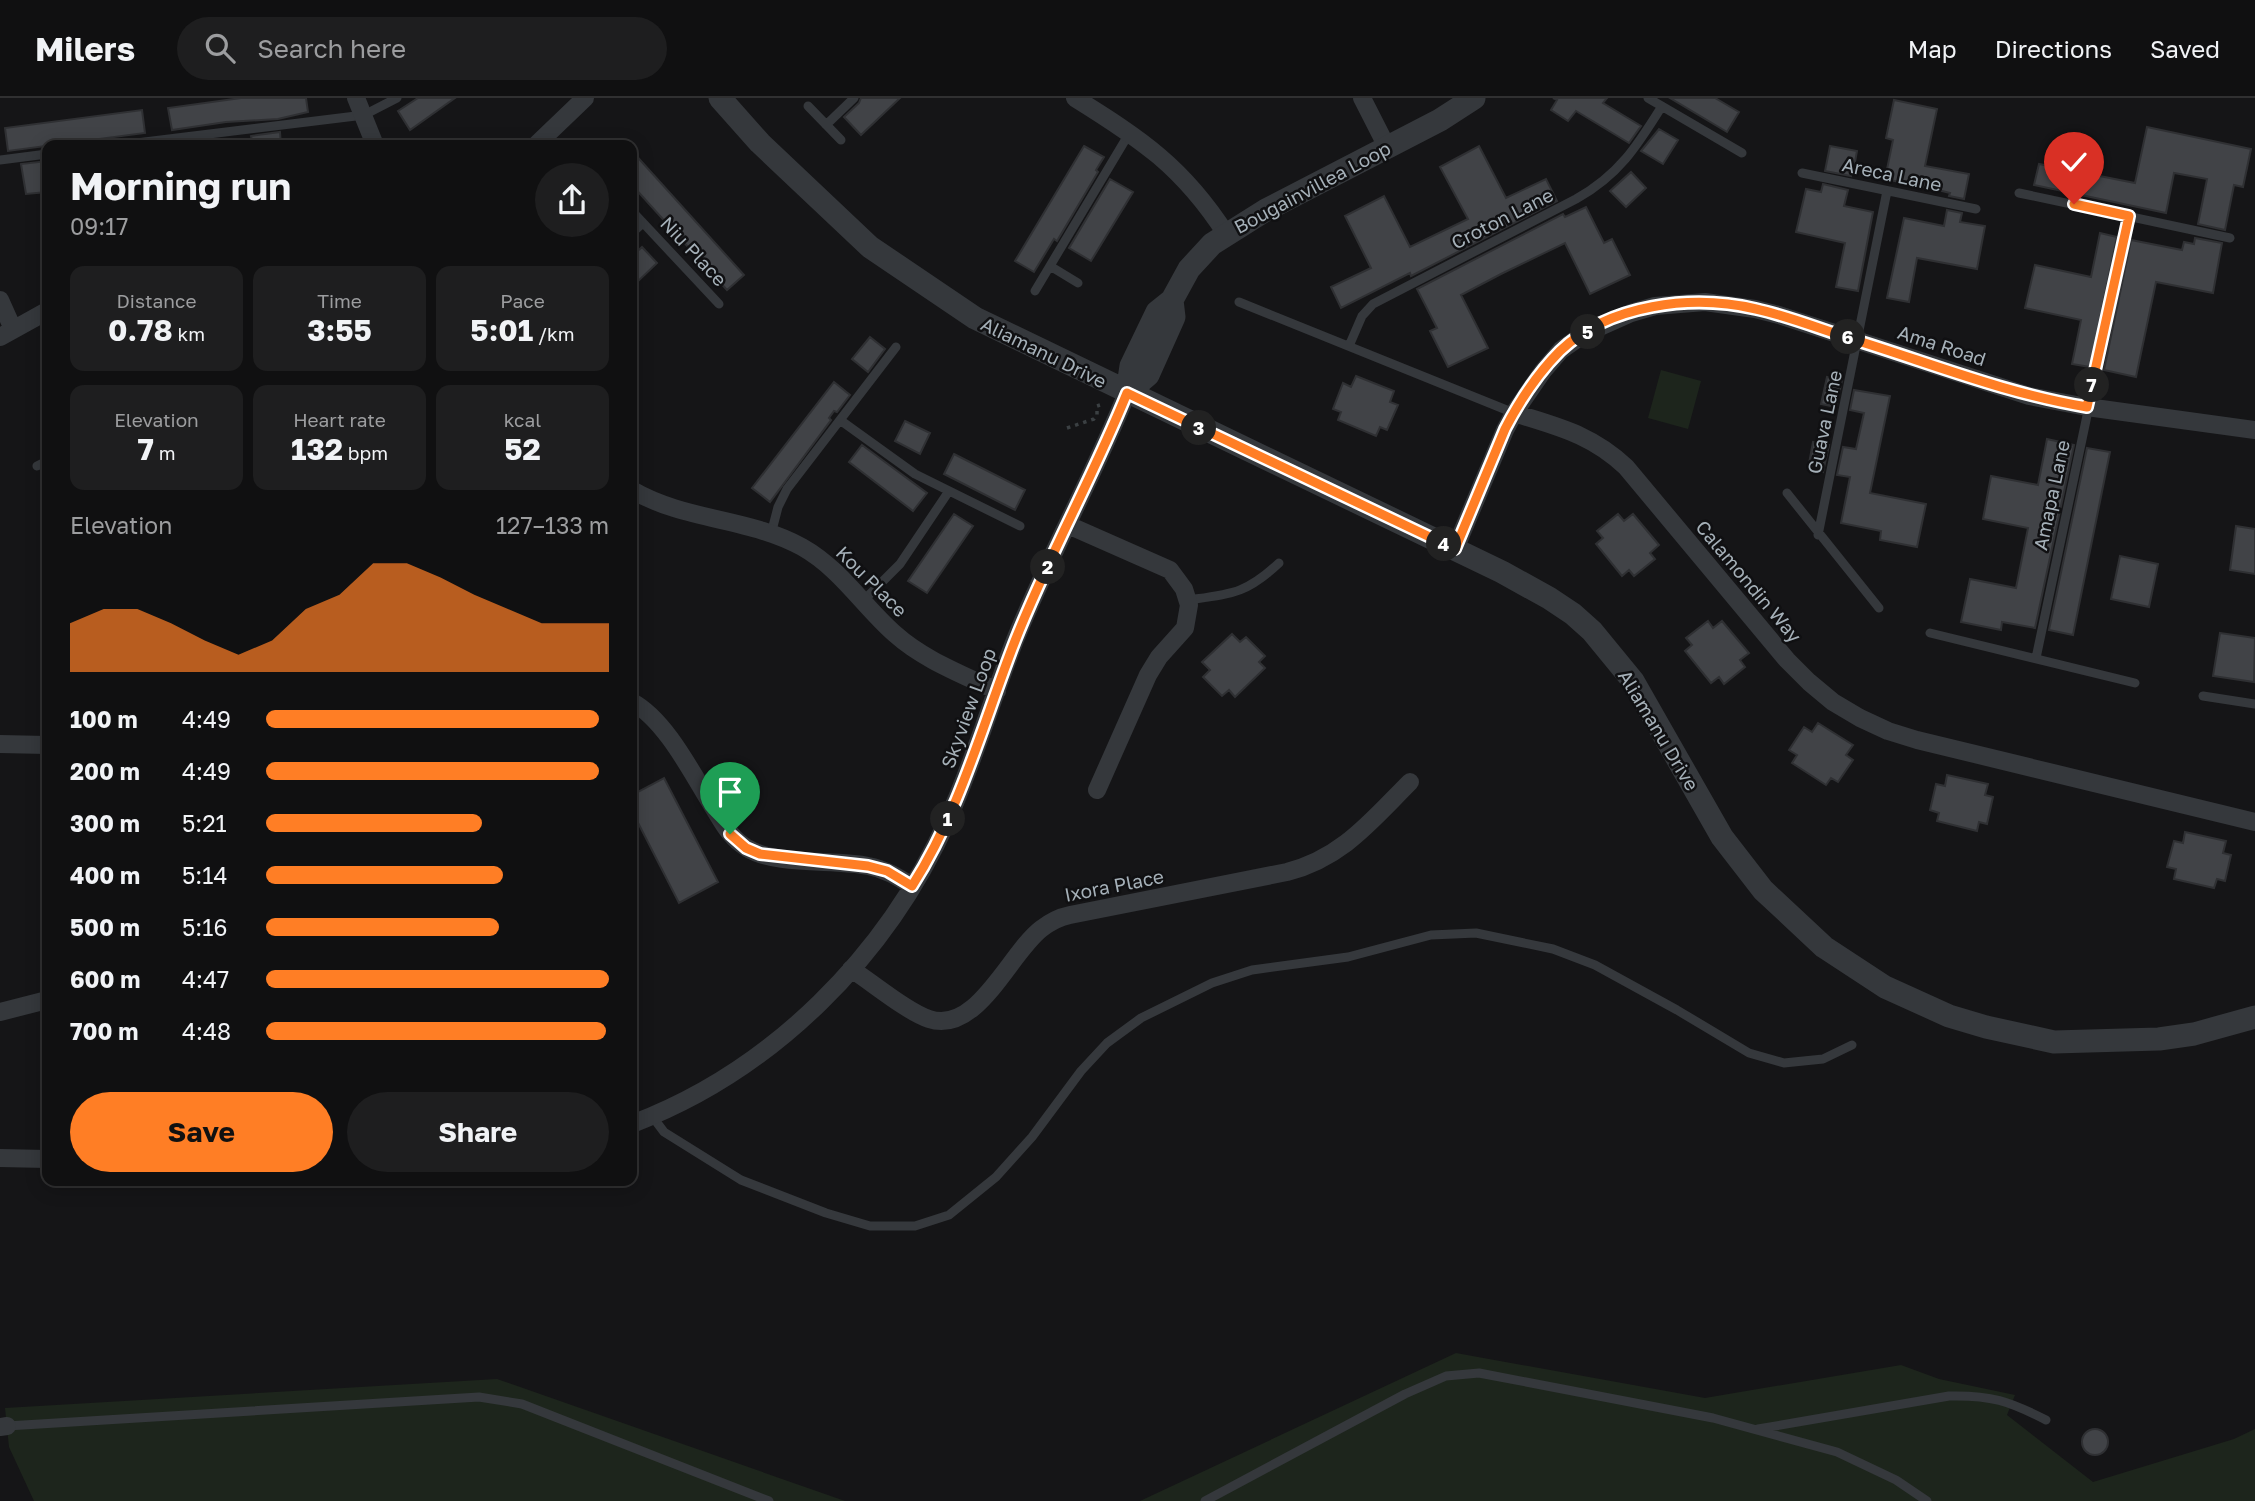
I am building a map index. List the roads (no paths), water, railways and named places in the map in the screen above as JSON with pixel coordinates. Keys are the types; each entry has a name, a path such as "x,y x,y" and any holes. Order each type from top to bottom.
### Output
{"street":[{"path":"541,140 585,98"},
{"name":"Aliamanu Drive","path":"720,98 760,143 870,247 975,318 1455,549 1538,591 1573,614 1592,631 1633,681 1722,836 1756,882 1824,947 1885,987 1949,1016 2054,1042 2159,1039 2205,1031 2255,1017"},
{"path":"1074,98 1130,132 1177,170 1226,234"},
{"path":"1362,98 1387,147"},
{"name":"Bougainvillea Loop","path":"1127,393 1130,366 1157,312 1172,300 1199,256 1226,234 1266,210 1440,120 1474,98"},
{"path":"360,106 373,140"},
{"path":"0,300 7,333 42,314"},
{"name":"Ama Road","path":"1455,549 1514,413 1543,371 1561,350 1584,334 1655,306 1704,302 1755,309 2029,396 2087,407 2255,430"},
{"name":"Skyview Loop","path":"637,1122 695,1096 767,1049 813,1010 891,923 930,858 949,817 1016,639 1127,393"},
{"name":"Calamondin Way","path":"1514,413 1586,437 1608,450 1626,467 1787,660 1833,702 1860,718 1917,740 2255,822"},
{"name":"Kou Place","path":"637,492 666,507 783,538 816,555 831,567 895,634 912,647 930,659 997,691"},
{"path":"1068,525 1165,567 1178,579 1188,600 1189,611 1185,628 1159,657 1148,676 1097,790"},
{"path":"637,705 643,708 673,744 730,834 746,848 767,856 868,866 887,871 912,886"},
{"path":"0,744 42,745"},
{"name":"Ixora Place","path":"851,969 923,1016 943,1021 959,1018 976,1006 1033,935 1054,920 1287,872 1315,863 1352,840 1410,782"},
{"path":"0,1013 42,1001"},
{"path":"0,1157 42,1159"}],"lane":[{"path":"151,140 397,98"},
{"path":"826,125 854,98"},
{"path":"1648,98 1742,153"},
{"path":"808,106 841,141"},
{"name":"Croton Lane","path":"1349,346 1362,316 1373,304 1493,243 1603,182 1626,161 1662,106"},
{"path":"1035,291 1130,132"},
{"path":"0,160 42,155"},
{"name":"Areca Lane","path":"1802,173 1976,209"},
{"name":"Guava Lane","path":"1818,535 1887,191"},
{"path":"2019,193 2230,238"},
{"name":"Niu Place","path":"637,216 719,304"},
{"name":"Amapa Lane","path":"2036,658 2129,216"},
{"name":"Niu Place","path":"637,228 643,223"},
{"path":"1050,266 1078,283"},
{"name":"Calamondin Way","path":"1239,302 1514,413"},
{"path":"771,534 782,498 896,346"},
{"path":"840,420 915,474 1020,526"},
{"path":"37,467 42,464"},
{"path":"863,601 900,564 949,491"},
{"name":"Guava Lane","path":"1787,493 1878,608"},
{"path":"1188,600 1246,589 1261,580 1279,563"},
{"path":"1930,633 2134,682"},
{"path":"2203,696 2255,704"},
{"path":"652,1116 664,1132 752,1184 826,1213 870,1226 915,1226 949,1214 996,1177 1107,1042 1141,1018 1212,983 1252,970 1348,957 1431,935 1476,933 1553,949 1595,965 1749,1053 1784,1063 1823,1059 1853,1045"},
{"path":"1205,1501 1405,1394 1446,1376 1479,1373 1713,1418 1837,1452 1896,1480 1927,1501"},
{"path":"1755,1430 1885,1406 1978,1395 2011,1403 2046,1420"},
{"path":"3,1427 479,1397 522,1404 769,1501"}]}
